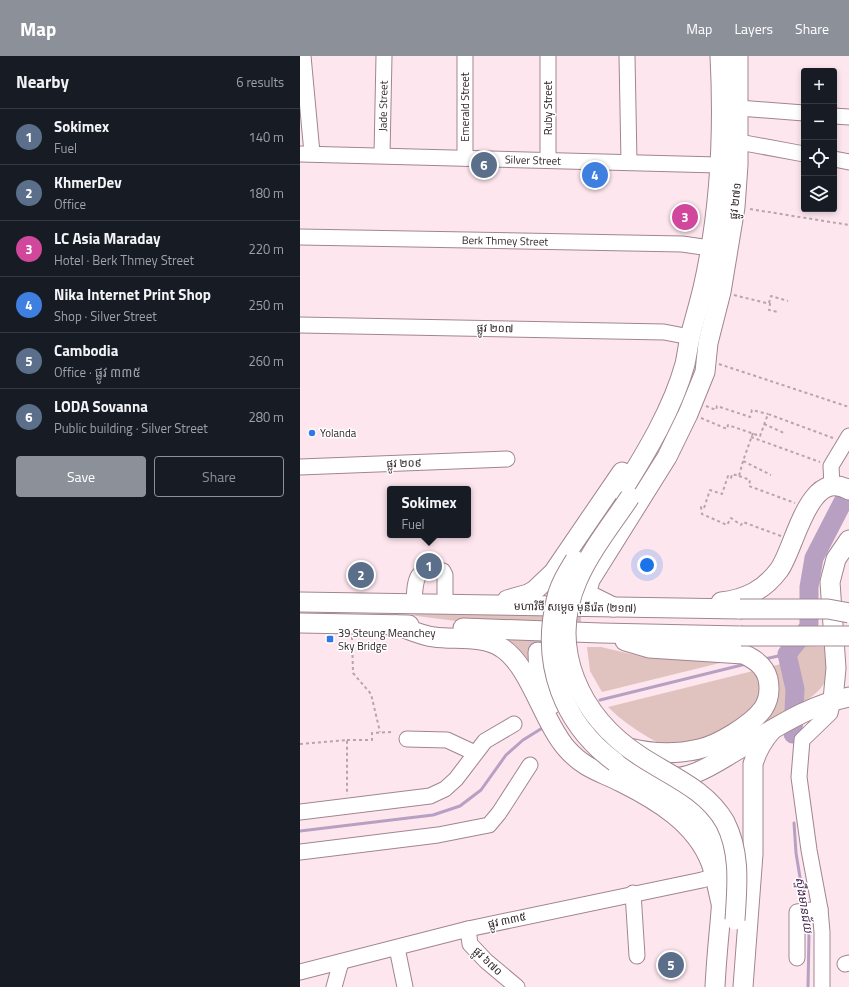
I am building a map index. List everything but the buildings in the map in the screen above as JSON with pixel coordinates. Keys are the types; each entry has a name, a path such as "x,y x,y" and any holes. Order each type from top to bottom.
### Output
{"main road":[{"name":"ផ្លូវ ២៧១","path":"690,337 703,288 716,206 720,56"},
{"name":"ផ្លូវ ២៧១","path":"707,351 721,292 735,207 739,108 738,56"},
{"path":"690,337 685,365 669,405 626,494 578,580 571,602 567,636 571,667 580,692 601,724 623,765 695,834 705,850 715,876 722,907"},
{"path":"488,605 528,594 535,590 553,573 638,447 652,420 676,362 690,337"},
{"path":"626,494 667,436 707,351"},
{"path":"613,607 589,596 587,590 590,580 667,457 692,405 704,372 707,351"},
{"path":"679,609 711,602 738,600 765,584 780,569 805,512 814,497 838,487"},
{"path":"623,765 660,778 685,777 700,771 777,727 833,701 836,668 830,582 836,559 849,540"},
{"name":"មហាវិថី សម្តេច មុនីរ៉េត (២១៧)","path":"300,602 679,609 738,630 828,609 849,613"},
{"path":"581,618 738,630 849,618"},
{"name":"មហាវិថី សម្តេច មុនីរ៉េត (២១៧)","path":"300,623 396,625 601,634 738,630 849,636"},
{"path":"396,625 432,637 480,640 503,648 520,667 549,722 566,748 575,758 590,769 623,765 660,754 674,754 699,749 721,740 753,719 767,702 769,685 767,675 762,666 754,658 738,630"},
{"path":"538,652 538,662 549,699 564,728 594,761 623,765 692,787 707,799 724,821 734,846 737,863 735,920 730,987"},
{"path":"743,987 753,854 753,764 762,740 777,727"},
{"path":"623,765 666,788 684,800 708,826 720,852 723,867 722,907 715,987"}],"street":[{"path":"303,56 306,153"},
{"name":"Jade Street","path":"382,155 384,56"},
{"name":"Emerald Street","path":"465,56 465,158"},
{"name":"Ruby Street","path":"548,56 548,160"},
{"path":"627,56 629,162"},
{"path":"739,108 801,113"},
{"path":"837,116 849,117"},
{"path":"738,142 801,153"},
{"name":"Silver Street","path":"306,153 718,165"},
{"path":"837,160 849,162"},
{"name":"Berk Thmey Street","path":"300,237 682,244 710,248"},
{"name":"ផ្លូវ ២០៧","path":"300,325 664,332 690,337"},
{"path":"838,487 831,466 847,439"},
{"name":"ផ្លូវ ២០៩","path":"300,467 507,460"},
{"path":"414,604 416,579 418,574 423,571 438,570 443,571 445,575 445,604"},
{"path":"822,987 822,932 812,910 808,850 799,777 800,747 807,734 830,713 833,701"},
{"path":"300,812 430,796 445,789 456,780 485,741 514,724"},
{"path":"407,739 447,740 475,753"},
{"path":"300,852 438,835 489,825 499,813 530,765"},
{"name":"ផ្លូវ ៣៣៥","path":"300,972 468,929 715,876"},
{"path":"633,894 637,956"},
{"path":"797,958 797,912 812,910"},
{"name":"ផ្លូវ ៦៧០","path":"468,929 470,944 512,985"},
{"path":"397,948 406,987"},
{"path":"334,987 341,962"}],"path":[{"path":"735,207 849,226"},
{"path":"721,292 769,303"},
{"path":"778,312 770,310 769,303 771,296 788,300"},
{"path":"707,351 849,407"},
{"path":"692,405 702,414 699,418 726,429 728,425 760,436 768,414"},
{"path":"692,405 716,410 717,406 750,417 752,410 847,439"},
{"path":"764,424 784,433"},
{"path":"739,476 753,433"},
{"path":"751,437 831,466"},
{"path":"743,461 771,475"},
{"path":"781,536 743,522 741,525 731,518 727,525 702,514 701,507 704,508 710,490 722,494 728,476 731,478 732,474 750,480 749,486 796,504"},
{"path":"351,624 353,673 371,694 380,732"},
{"path":"300,744 347,740 372,740 372,733 392,732"},
{"path":"347,740 347,806"}],"shaded area":[{"path":"457,610 551,611 538,626 456,621 409,615"},
{"path":"487,635 530,640 528,662"},
{"path":"802,646 827,647 827,675 818,691 802,704 803,689 795,655"},
{"path":"587,647 601,647 648,658 728,661 602,692 590,671"},
{"path":"785,663 790,694 790,711 708,758 696,762 638,731 608,707"}],"waterway":[{"name":"ស្ទឹងមានជ័យ","path":"793,734 795,689 787,654 809,627 809,587 814,558 849,490"},
{"path":"765,659 787,654"},
{"path":"600,700 746,664"},
{"path":"300,831 433,815 460,806 481,790 506,755 523,740 544,727"},
{"name":"ស្ទឹងមានជ័យ","path":"794,823 796,853 805,908"},
{"name":"ស្ទឹងមានជ័យ","path":"806,915 809,934 808,987"}],"tunnel":[{"path":"538,652 541,633 549,623 555,620 581,618"}],"place":[{"name":"LODA Sovanna","path":"484,165"},
{"name":"Nika Internet Print Shop","path":"595,175"},
{"name":"LC Asia Maraday","path":"685,217"},
{"name":"Yolanda","path":"312,433"},
{"name":"Sokimex","path":"429,566"},
{"name":"KhmerDev","path":"361,575"},
{"name":"39 Steung Meanchey Sky Bridge","path":"330,639"},
{"name":"Cambodia","path":"671,965"}]}
